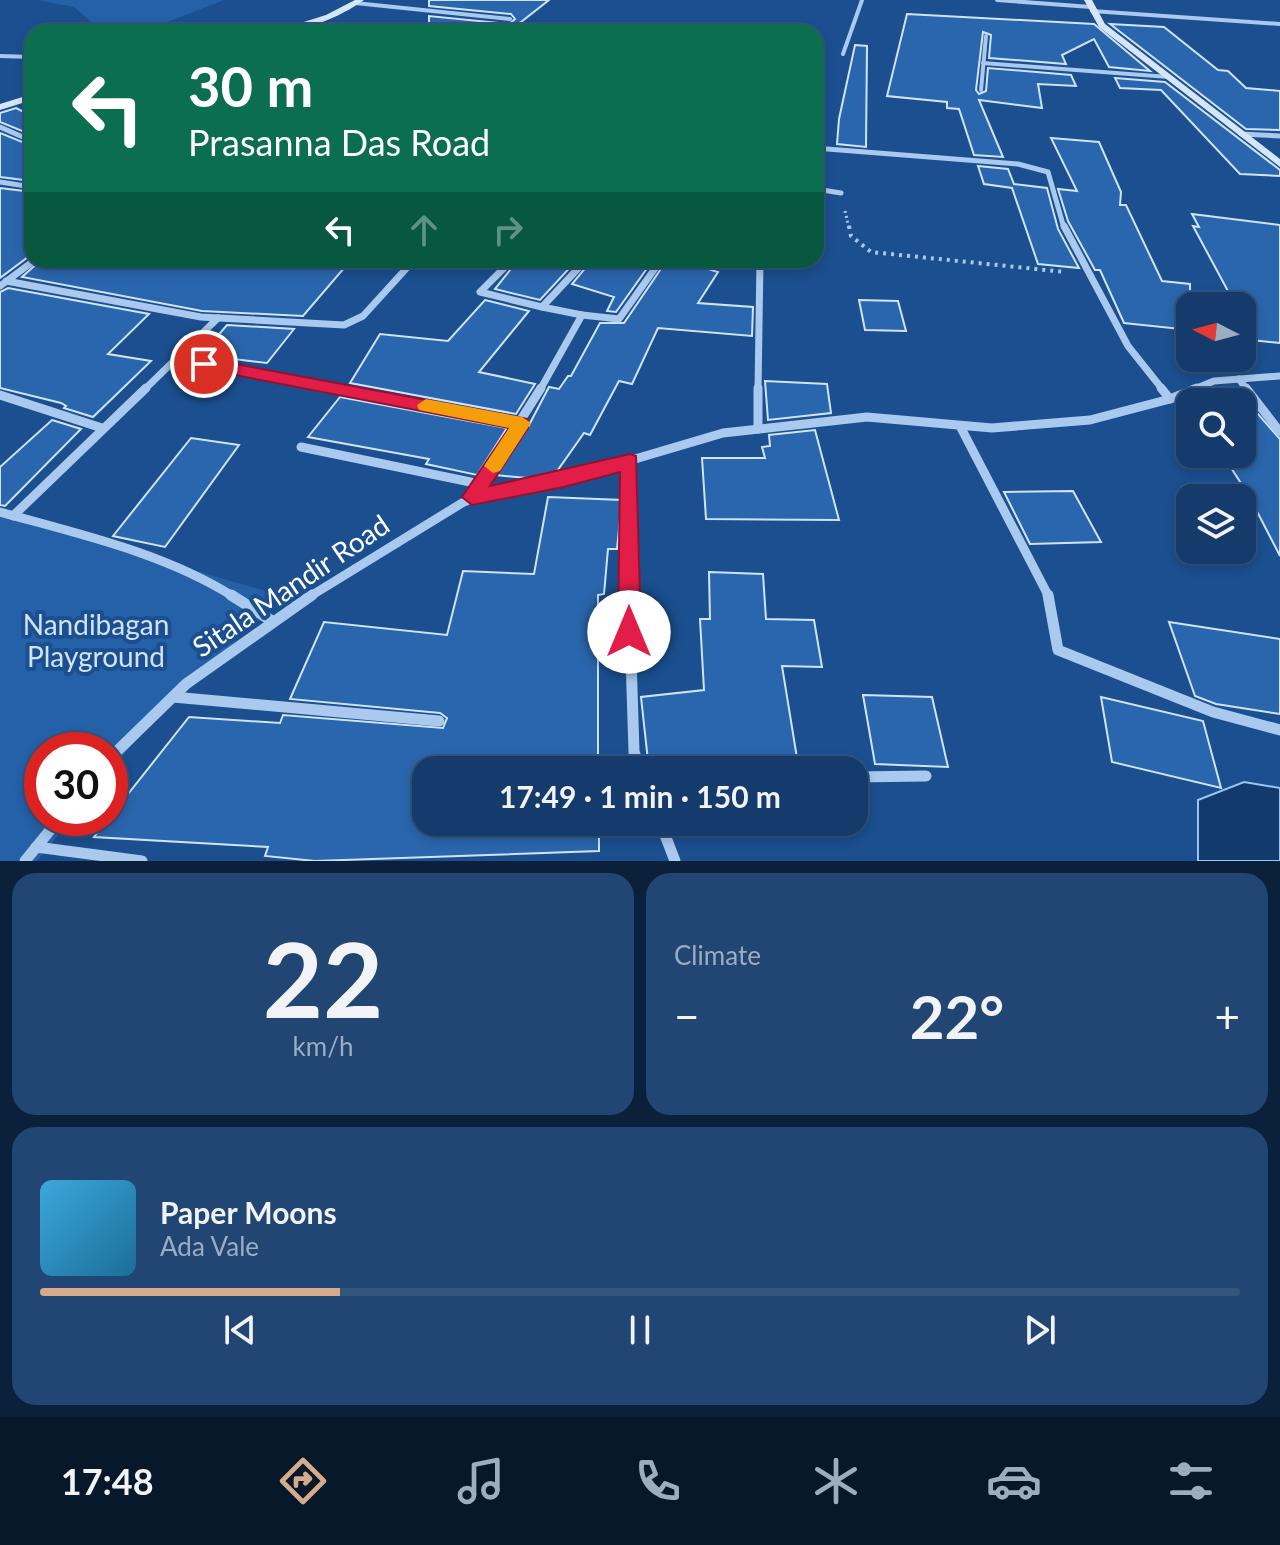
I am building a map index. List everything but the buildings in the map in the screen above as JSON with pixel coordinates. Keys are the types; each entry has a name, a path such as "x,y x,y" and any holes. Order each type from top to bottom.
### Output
{"street":[{"path":"843,54 862,0"},
{"path":"997,0 1280,24"},
{"path":"304,24 329,17 358,2 510,19"},
{"path":"1090,6 1102,25 1280,164"},
{"path":"981,90 986,36"},
{"path":"0,56 24,57"},
{"path":"983,63 1169,77"},
{"path":"0,107 24,100"},
{"path":"0,127 24,138"},
{"path":"1241,134 1280,136"},
{"path":"827,149 1018,164 1044,169 1052,183 1066,233 1089,275 1128,346 1170,399"},
{"path":"0,182 24,186"},
{"path":"824,190 841,193"},
{"path":"3,284 24,268"},
{"path":"3,284 218,318 344,325 363,316 407,268"},
{"path":"504,268 480,292 582,315 619,319 655,268"},
{"path":"542,307 579,268"},
{"path":"758,429 760,268"},
{"path":"472,497 522,423 582,315"},
{"path":"13,516 218,318"},
{"path":"176,358 522,423"},
{"path":"472,497 564,480 723,433 867,417 992,428 1090,420 1170,399 1214,381 1280,376"},
{"path":"1239,379 1280,432"},
{"path":"0,395 102,428"},
{"path":"960,426 1049,598 1058,650 1213,712 1280,730"},
{"path":"301,447 480,484"},
{"path":"630,462 629,632 636,756"},
{"name":"Sitala Mandir Road","path":"128,740 172,697 272,621 472,497"},
{"path":"0,512 108,542 212,583 272,621"},
{"path":"172,697 439,721"},
{"path":"868,777 926,776"},
{"path":"25,861 45,836"},
{"path":"665,836 675,861"},
{"path":"36,847 142,861"}],"path":[{"path":"841,193 851,236 871,252 1089,275"}],"green space":[{"path":"37,0 224,0 162,24 94,24 74,7"},
{"name":"Nandibagan Playground","path":"0,514 283,596 148,725 128,750 128,732 24,732 24,836 57,836 37,861 0,861"}],"shaded area":[{"path":"1244,782 1280,788 1280,861 1198,861 1198,800"}],"slow traffic":[{"path":"426,405 522,423 493,466"}],"route":[{"path":"204,364 522,423 472,497 564,480 630,462 629,632"}]}
